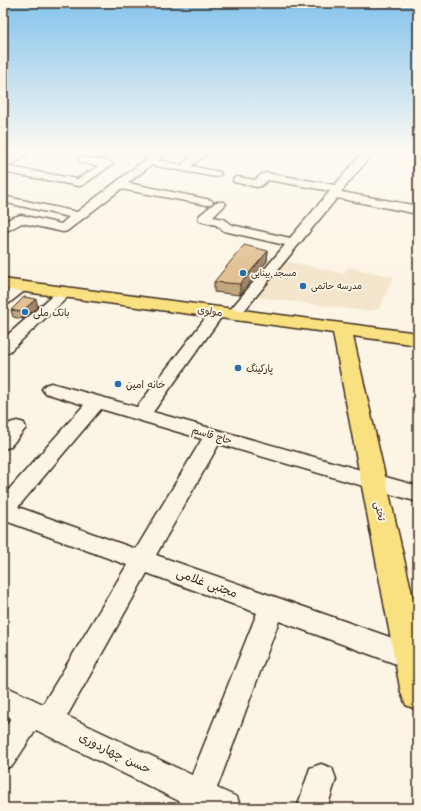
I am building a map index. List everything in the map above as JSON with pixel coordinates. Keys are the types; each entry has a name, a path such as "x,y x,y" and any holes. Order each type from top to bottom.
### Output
{"main road":[{"name":"مولوی","path":"3,284 418,339"},
{"name":"تختی","path":"342,329 418,693"}],"street":[{"path":"3,229 21,219 63,228 111,191"},
{"path":"149,191 207,202"},
{"path":"331,191 418,210"},
{"path":"234,314 336,192"},
{"path":"3,200 79,216"},
{"path":"220,204 204,218 220,222 228,228 293,243"},
{"path":"3,301 22,286"},
{"path":"3,348 65,292"},
{"path":"141,414 212,319"},
{"name":"حاج قاسم","path":"51,388 418,494"},
{"path":"3,511 97,402"},
{"path":"3,442 17,428"},
{"path":"3,755 40,717 142,560 214,435"},
{"name":"مجتبی غلامی","path":"3,511 410,656"},
{"path":"196,801 272,607"},
{"name":"حسن چهاردوری","path":"3,699 40,717 196,801 226,808"},
{"path":"312,808 321,779"}],"shaded area":[{"path":"287,261 344,274 348,267 394,277 379,309 365,311 258,297"}],"building":[{"path":"244,245 268,251 240,284 214,282"},
{"path":"24,297 36,299 21,312 11,310"}],"place":[{"name":"مسجد بینایی","path":"243,273"},
{"name":"مدرسه حاتمی","path":"303,286"},
{"name":"بانک ملی","path":"25,312"},
{"name":"پارکینگ","path":"238,368"},
{"name":"خانه امین","path":"118,384"}]}
